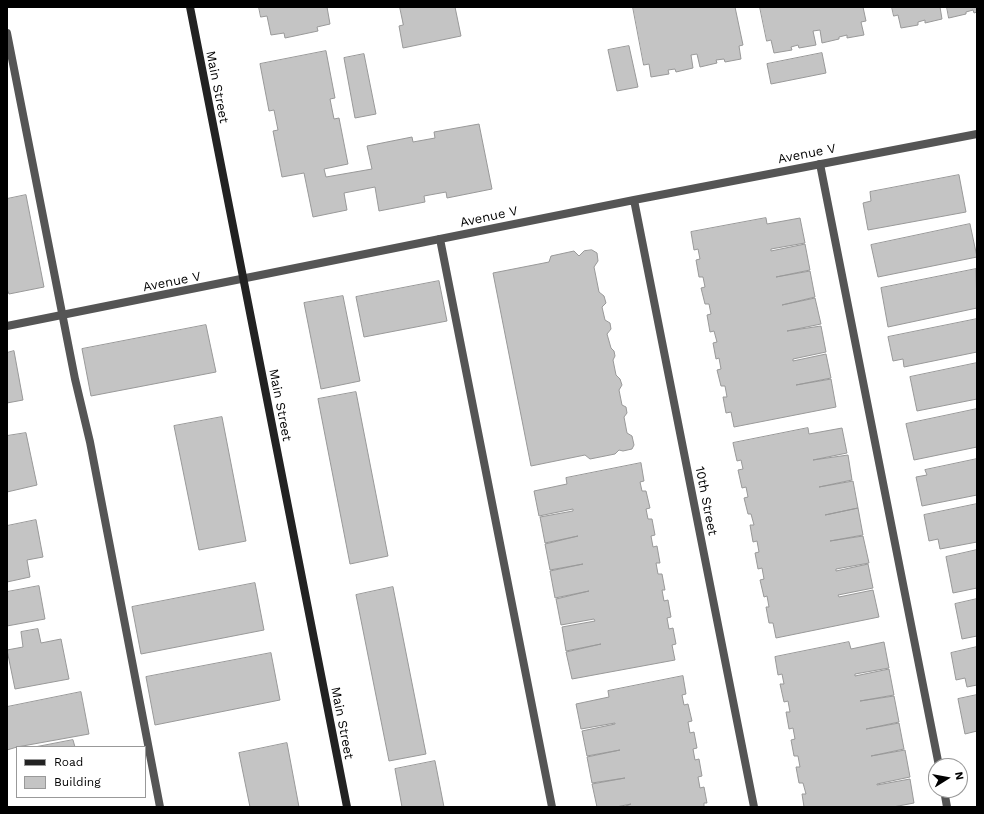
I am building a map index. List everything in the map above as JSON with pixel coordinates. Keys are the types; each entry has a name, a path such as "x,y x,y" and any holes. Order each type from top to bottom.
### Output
{"street":[{"name":"Main Street","path":"190,7 347,807"},
{"path":"7,33 62,316 90,442 160,807"},
{"name":"Avenue V","path":"7,326 243,280 634,200 977,134"},
{"path":"820,164 937,758"},
{"name":"10th Street","path":"634,200 754,807"},
{"path":"440,239 552,807"}],"building":[{"path":"259,7 327,7 330,24 317,27 318,31 285,38 284,33 271,35 267,16 261,17"},
{"path":"400,7 455,7 461,36 403,48 399,26 403,25"},
{"path":"633,7 735,7 743,45 739,46 741,59 725,62 724,59 716,60 717,63 700,67 697,54 691,55 693,68 676,72 675,69 668,70 669,74 651,77 649,64 644,65"},
{"path":"760,7 863,7 866,21 861,22 864,35 847,38 847,35 839,37 839,39 822,43 820,30 813,31 816,45 799,48 798,45 791,47 792,50 774,53 771,40 767,41"},
{"path":"892,7 940,7 942,19 925,23 925,20 918,22 918,25 901,28 898,15 894,16"},
{"path":"947,7 977,7 977,12 974,13 973,10 966,12 966,14 949,18"},
{"path":"629,46 638,87 617,91 608,50"},
{"path":"326,51 335,98 330,99 334,119 339,118 348,164 324,169 326,177 372,169 367,146 412,137 413,142 435,138 434,132 479,124 492,189 447,198 446,192 424,196 425,202 379,211 375,187 344,193 347,210 313,217 304,173 282,177 273,131 278,130 274,110 269,111 260,64"},
{"path":"822,53 826,73 771,84 767,64"},
{"path":"364,54 376,114 355,118 344,58"},
{"path":"959,175 966,212 868,230 863,203 871,201 870,192"},
{"path":"26,195 44,287 9,294 7,289 7,199"},
{"path":"766,218 767,224 800,218 805,243 771,249 771,251 805,244 810,270 776,277 810,271 815,297 782,305 815,298 821,324 787,331 821,326 826,352 793,359 793,361 826,354 831,378 796,385 831,379 836,407 734,427 731,412 726,413 723,397 727,397 725,386 721,386 717,370 721,369 719,358 716,359 713,343 717,342 714,331 710,332 707,315 711,314 709,304 705,304 701,288 705,287 703,277 699,277 696,260 700,259 698,249 694,250 691,232"},
{"path":"970,224 977,257 878,277 871,245"},
{"path":"592,250 597,253 598,261 594,267 599,292 604,296 606,303 602,307 605,320 610,323 611,329 607,334 611,348 614,351 615,356 613,360 616,375 620,379 622,385 619,390 622,405 626,407 627,413 624,417 627,433 632,436 634,445 632,449 623,451 619,450 615,454 590,459 585,455 531,466 493,273 549,262 551,256 574,251 579,256 584,251"},
{"path":"976,269 977,308 888,327 881,288"},
{"path":"439,281 447,321 364,337 356,297"},
{"path":"343,296 360,381 321,389 304,303"},
{"path":"977,319 977,352 904,367 903,359 893,361 888,337"},
{"path":"206,325 216,372 91,396 82,349"},
{"path":"14,351 23,400 7,403 7,353"},
{"path":"977,363 977,399 917,411 910,377"},
{"path":"356,392 388,556 350,564 318,399"},
{"path":"977,409 977,447 914,460 906,424"},
{"path":"222,417 246,541 199,550 174,426"},
{"path":"808,428 809,434 842,428 847,453 813,460 848,455 852,480 819,487 853,481 863,535 830,541 863,536 869,563 836,569 836,571 868,564 873,588 838,595 839,597 873,590 879,617 776,638 773,623 769,623 766,607 769,607 767,596 764,597 760,580 764,579 762,568 758,569 755,553 759,552 757,541 753,542 750,525 754,525 751,514 748,514 744,498 748,497 746,487 742,488 738,470 743,469 741,460 737,461 733,443"},
{"path":"26,433 37,485 7,492 7,436"},
{"path":"977,459 977,495 922,506 916,477 927,475 925,470"},
{"path":"641,463 644,481 640,482 642,491 646,491 650,508 646,509 648,519 652,519 655,535 651,536 653,547 657,546 660,563 656,563 658,574 662,574 665,590 662,590 664,601 668,600 671,617 667,618 669,629 673,628 676,644 672,645 675,660 572,679 566,652 601,644 566,651 562,627 595,621 594,619 561,625 556,599 589,591 555,598 550,571 583,564 550,570 545,544 578,536 545,543 540,517 573,511 573,509 539,516 534,491 567,484 566,478"},
{"path":"977,504 977,542 940,549 938,539 929,541 924,515"},
{"path":"36,520 43,557 27,560 30,577 7,582 7,526"},
{"path":"977,550 977,588 953,593 946,557"},
{"path":"255,583 264,630 141,654 132,607"},
{"path":"39,586 45,619 7,626 7,592"},
{"path":"393,587 426,754 389,761 356,595"},
{"path":"977,599 977,636 962,639 955,604"},
{"path":"38,629 41,643 61,639 69,679 15,689 7,650 23,647 21,632"},
{"path":"849,642 851,649 884,642 889,668 855,674 855,676 889,669 894,695 860,701 894,696 899,722 866,729 899,723 904,749 871,756 905,750 910,777 877,785 910,779 914,803 893,807 804,807 802,794 806,794 803,783 799,783 796,767 800,767 798,756 794,756 791,740 795,739 793,728 789,729 786,712 790,712 788,701 784,702 780,684 784,684 782,674 778,675 775,657"},
{"path":"977,647 977,685 967,687 965,678 956,680 951,653"},
{"path":"271,653 280,700 155,725 146,677"},
{"path":"683,676 686,694 682,695 684,705 688,704 692,721 688,722 690,733 694,732 697,748 693,749 695,760 699,759 702,776 698,777 700,788 704,787 707,803 704,803 704,807 623,807 631,804 616,807 597,807 592,784 625,778 592,783 587,757 620,750 587,756 582,731 615,723 581,729 576,704 609,697 608,691"},
{"path":"81,692 89,734 16,746 7,750 7,707"},
{"path":"977,695 977,731 965,734 958,699"},
{"path":"73,740 75,746 40,746"},
{"path":"287,743 299,807 250,807 239,753"},
{"path":"435,761 444,807 402,807 395,769"}]}
